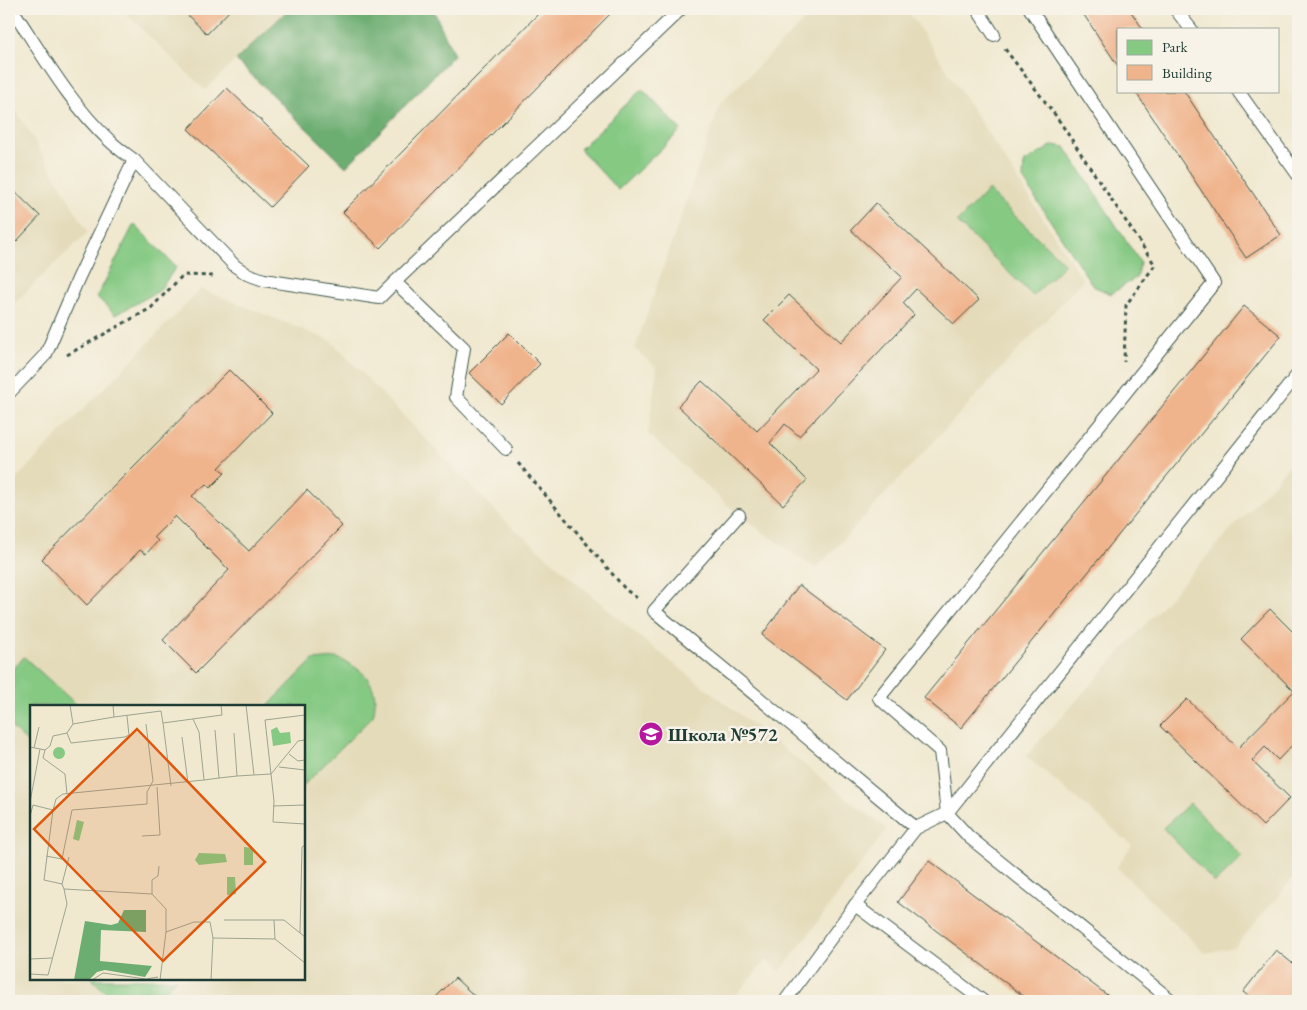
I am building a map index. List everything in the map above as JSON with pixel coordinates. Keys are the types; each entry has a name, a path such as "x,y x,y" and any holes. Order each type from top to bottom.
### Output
{"lane":[{"path":"12,9 60,80 90,120 110,141 134,160 235,266 247,274 264,280 379,298 681,9"},
{"path":"977,9 994,35"},
{"path":"1030,9 1214,284 880,698 940,751 947,813 969,836 1172,1001"},
{"path":"1175,9 1190,28"},
{"path":"1239,92 1298,175"},
{"path":"9,393 46,354 78,279 134,160"},
{"path":"395,282 464,348 456,397 506,449"},
{"path":"785,1001 916,828 947,813 1298,374"},
{"path":"740,515 654,611 916,828"},
{"path":"856,905 983,1001"}],"path":[{"path":"994,35 1056,116 1155,266 1126,305 1123,396"},
{"path":"46,354 57,360 151,308 183,275 225,276 235,266"},
{"path":"506,449 626,590 654,611"}],"shaded area":[{"path":"121,9 288,9 205,90"},
{"path":"816,9 907,9 1083,280 816,569 739,515 648,434 657,368 635,349 720,104"},
{"path":"9,98 88,232 9,308"},
{"path":"201,289 331,341 502,518 642,639 887,829 780,972 766,960 731,1001 9,1001 9,486"},
{"path":"1298,456 1298,872 1235,947 1205,953 1117,867 1132,845 1026,756"}],"green space":[{"path":"289,9 433,9 454,55 346,167 236,60"},
{"path":"642,89 681,130 618,190 580,149"},
{"path":"1053,145 1065,147 1140,262 1137,277 1111,294 1093,286 1023,179 1024,163"},
{"path":"988,190 1065,264 1033,296 957,222"},
{"path":"134,224 176,267 159,291 115,315 97,297"},
{"path":"24,657 77,705 30,705 30,745 9,725 9,674"},
{"path":"337,658 356,667 373,687 375,705 373,716 305,784 305,705 269,705 313,660"},
{"path":"1190,803 1242,857 1215,883 1163,828"},
{"path":"93,980 176,980 154,1001 115,1001"}],"building":[{"path":"181,9 231,9 207,34"},
{"path":"543,9 615,9 380,248 343,212"},
{"path":"1080,9 1129,9 1142,28 1117,28 1117,64"},
{"path":"227,88 309,166 270,207 188,129"},
{"path":"1136,92 1185,92 1281,235 1246,258"},
{"path":"9,186 40,216 16,242 9,236"},
{"path":"876,203 979,300 954,324 916,289 903,303 914,315 799,436 785,424 770,443 807,480 783,505 678,406 702,381 757,431 816,369 764,320 789,295 841,342 902,277 851,230"},
{"path":"1244,306 1281,336 961,728 924,698"},
{"path":"509,333 540,364 501,404 469,373"},
{"path":"229,370 272,413 219,468 225,473 210,488 206,484 192,496 249,551 307,490 342,526 196,673 163,640 229,570 175,516 154,537 158,541 146,554 140,550 87,605 42,559"},
{"path":"799,585 885,650 847,700 762,635"},
{"path":"1270,609 1298,637 1298,739 1278,760 1265,747 1252,761 1290,798 1263,826 1160,726 1187,699 1238,748 1294,691 1241,639"},
{"path":"929,861 1115,1001 1030,1001 898,902"},
{"path":"1276,950 1298,968 1298,1001 1255,1001 1243,992"},
{"path":"455,978 480,1001 432,1001"}],"place":[{"name":"Школа №572","path":"651,734"}]}
